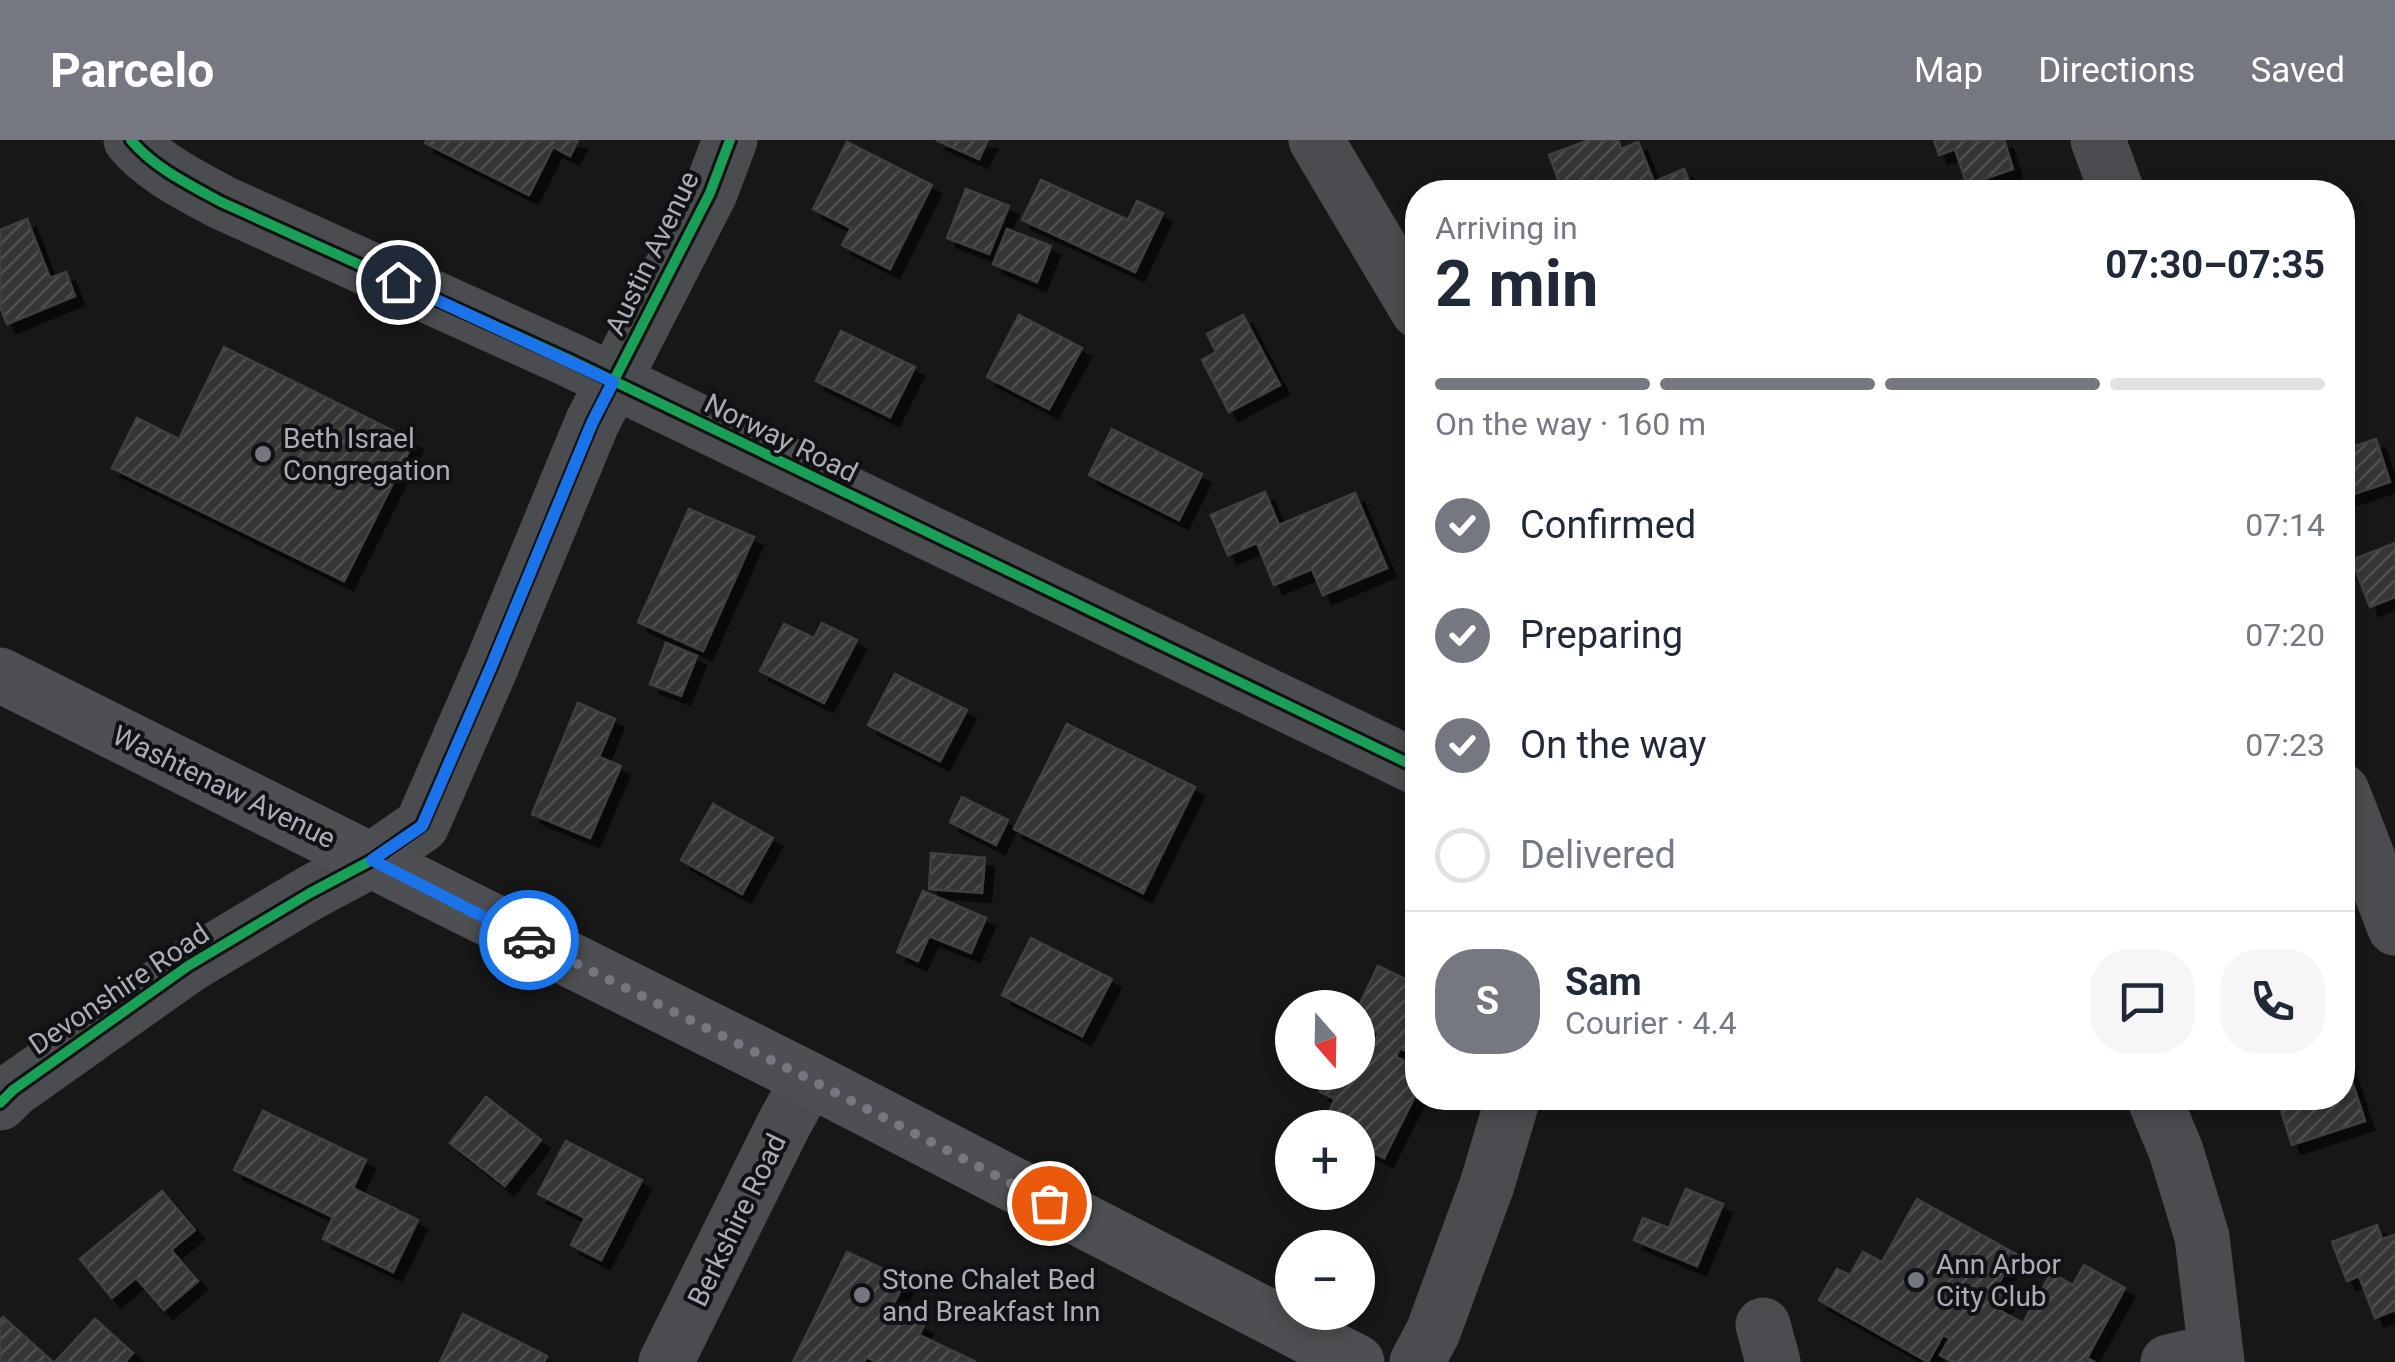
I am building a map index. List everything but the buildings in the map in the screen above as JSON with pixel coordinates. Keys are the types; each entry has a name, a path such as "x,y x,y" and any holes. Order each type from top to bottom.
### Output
{"main road":[{"name":"Washtenaw Avenue","path":"0,675 809,1079 1357,1362"}],"street":[{"name":"Norway Road","path":"131,140 142,153 221,202 613,382 1405,762"},
{"name":"Austin Avenue","path":"372,860 422,826 592,423 710,192 730,140"},
{"path":"1316,140 1405,289"},
{"path":"2098,140 2113,180"},
{"path":"2355,825 2395,928"},
{"name":"Devonshire Road","path":"0,1103 188,966 310,892 372,860"},
{"name":"Berkshire Road","path":"666,1362 809,1079"},
{"path":"1417,1362 1433,1332 1510,1110"},
{"path":"2159,1110 2202,1236 2200,1358"}],"cycle path":[{"path":"131,140 161,167 221,202 568,359 1405,762"},
{"path":"0,1103 188,966 372,860 422,825 592,423 710,193 730,140"}],"way so far":[{"path":"529,940 1049,1203"}],"place":[{"name":"Beth Israel Congregation","path":"263,454"},
{"name":"Ann Arbor City Club","path":"1916,1280"},
{"name":"Stone Chalet Bed and Breakfast Inn","path":"862,1295"}],"route":[{"path":"398,282 613,382 592,423 422,826 372,860 529,940"}]}
